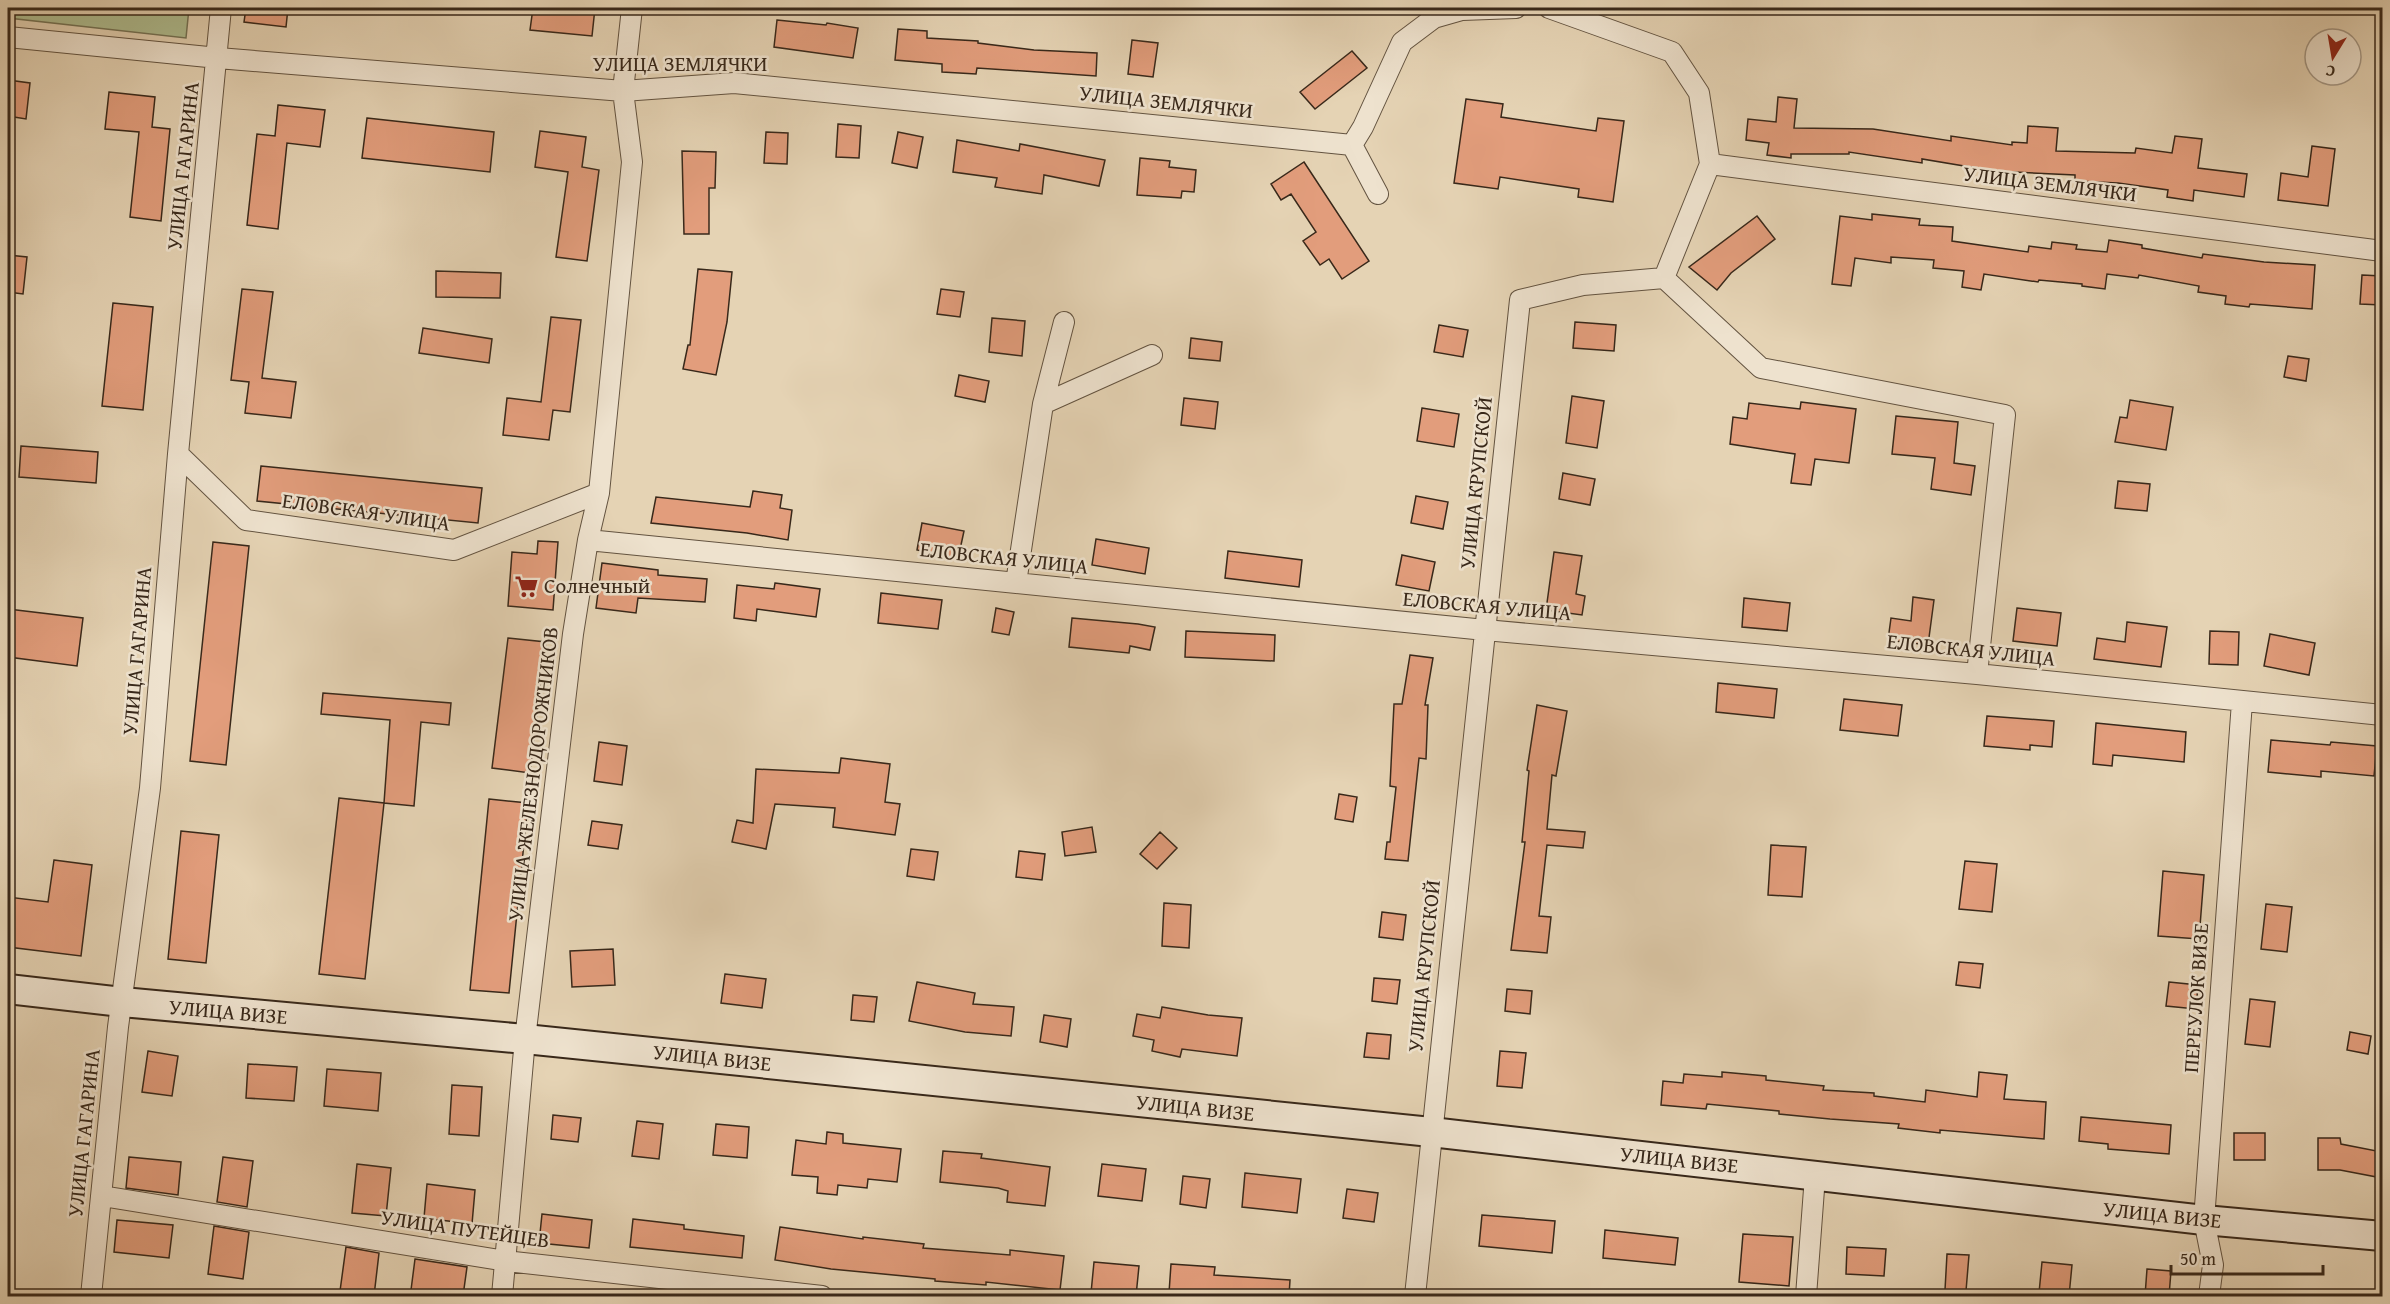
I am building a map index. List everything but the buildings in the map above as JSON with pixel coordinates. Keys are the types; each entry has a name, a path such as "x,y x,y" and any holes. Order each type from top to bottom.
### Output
{"street":[{"name":"УЛИЦА ГАГАРИНА","path":"91,1296 122,1002 150,789 178,454 218,58 221,8"},
{"name":"УЛИЦА ЖЕЛЕЗНОДОРОЖНИКОВ","path":"502,1296 525,1039 573,634 588,540 599,493 632,162 622,91 632,8"},
{"path":"1378,194 1352,145 1363,127 1402,42 1434,18 1462,10 1516,8"},
{"path":"1549,8 1672,52 1699,93 1710,164 1664,278 1761,368 2005,415 1977,674"},
{"name":"УЛИЦА ЗЕМЛЯЧКИ","path":"8,37 218,58 622,91 734,83 1352,145"},
{"name":"УЛИЦА ЗЕМЛЯЧКИ","path":"1710,164 2382,251"},
{"name":"УЛИЦА КРУПСКОЙ","path":"1415,1296 1520,300 1583,285 1664,278"},
{"path":"1016,583 1043,404 1064,322"},
{"path":"1043,404 1152,355"},
{"name":"ЕЛОВСКАЯ УЛИЦА","path":"178,454 246,520 454,550 599,493"},
{"name":"ЕЛОВСКАЯ УЛИЦА","path":"588,540 1485,630 1977,674 2382,715"},
{"name":"ПЕРЕУЛОК ВИЗЕ","path":"2209,1296 2213,1265 2204,1220 2242,702"},
{"name":"УЛИЦА ВИЗЕ","path":"8,989 122,1002 525,1039 1431,1132 2204,1220 2382,1236"},
{"path":"1806,1296 1815,1176"},
{"name":"УЛИЦА ПУТЕЙЦЕВ","path":"102,1196 506,1261 822,1296"}],"green space":[{"path":"8,8 189,8 186,38 8,18"}],"place":[{"name":"Солнечный","path":"526,586"}]}
